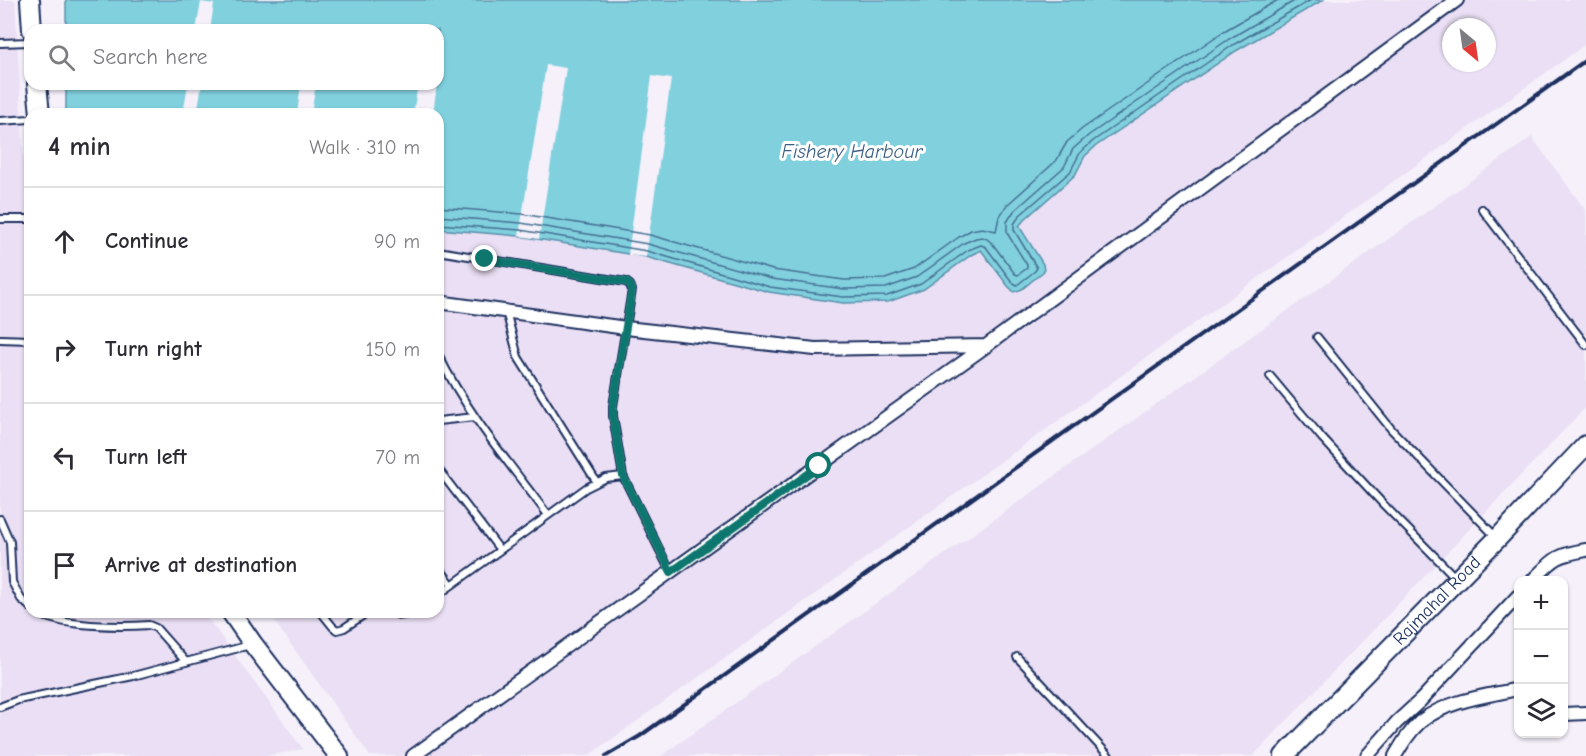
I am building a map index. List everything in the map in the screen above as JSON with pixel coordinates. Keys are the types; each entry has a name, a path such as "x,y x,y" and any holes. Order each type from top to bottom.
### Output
{"main road":[{"path":"30,0 32,24"},
{"path":"38,90 39,108"},
{"name":"Rajmahal Road","path":"1284,756 1586,445"},
{"path":"235,618 339,756"}],"street":[{"path":"413,756 986,346 1457,0"},
{"path":"444,303 626,328 815,349 986,346"},
{"path":"1537,576 1559,557 1586,550"},
{"path":"1367,756 1514,600"},
{"path":"1395,756 1405,739 1419,723 1429,716 1465,701 1514,690"},
{"path":"1568,714 1586,713"}],"lane":[{"path":"0,43 24,42"},
{"path":"0,121 24,119"},
{"path":"1482,209 1586,345"},
{"path":"0,219 24,219"},
{"path":"444,252 626,282 630,285 632,290 613,416 623,476 671,572"},
{"path":"506,311 518,357 597,481"},
{"path":"1317,338 1392,430 1498,538"},
{"path":"0,339 24,340"},
{"path":"444,365 475,417 548,515"},
{"path":"1270,376 1384,505 1457,580"},
{"path":"444,420 475,417"},
{"path":"444,591 597,481 623,476"},
{"path":"444,477 500,550"},
{"path":"0,519 10,542 12,582 24,602"},
{"path":"444,574 452,585"},
{"path":"51,618 74,623 149,625 156,628 186,662"},
{"path":"326,618 337,630 359,618"},
{"path":"0,706 18,700 133,676 253,644"},
{"path":"1017,657 1109,756"}],"shaded area":[{"path":"0,0 15,0 24,165 24,618 207,618 303,749 266,756 0,756"},
{"path":"1323,0 1586,0 1586,44 588,756 370,756 272,618 444,618 444,230 519,236 646,257 769,292 843,303 888,302 924,289 981,250 1014,292 1022,289 1044,271 1019,227 1024,219 1075,175 1084,157 1096,146 1236,51"},
{"path":"1532,137 1586,211 1586,407 1253,756 661,756"}],"water":[{"name":"Fishery Harbour","path":"66,0 1323,0 1236,51 1096,146 1085,156 1075,175 1019,226 1043,264 1044,271 1022,289 1014,292 981,250 924,289 888,302 843,303 769,292 646,257 519,236 444,230 444,108 66,108 66,90 444,90 444,24 66,24"}],"pier":[{"path":"201,2 214,4 211,24 197,24"},
{"path":"546,65 566,68 539,239 519,236"},
{"path":"652,76 671,79 646,257 628,255"},
{"path":"187,90 201,90 198,108 184,108"},
{"path":"300,90 315,90 312,108 298,108"},
{"path":"417,90 436,90 434,108 414,108"}],"railway":[{"path":"606,756 640,736 1586,60"}],"route":[{"path":"485,259 626,282 630,285 632,290 613,416 623,476 671,572 819,466"}]}
